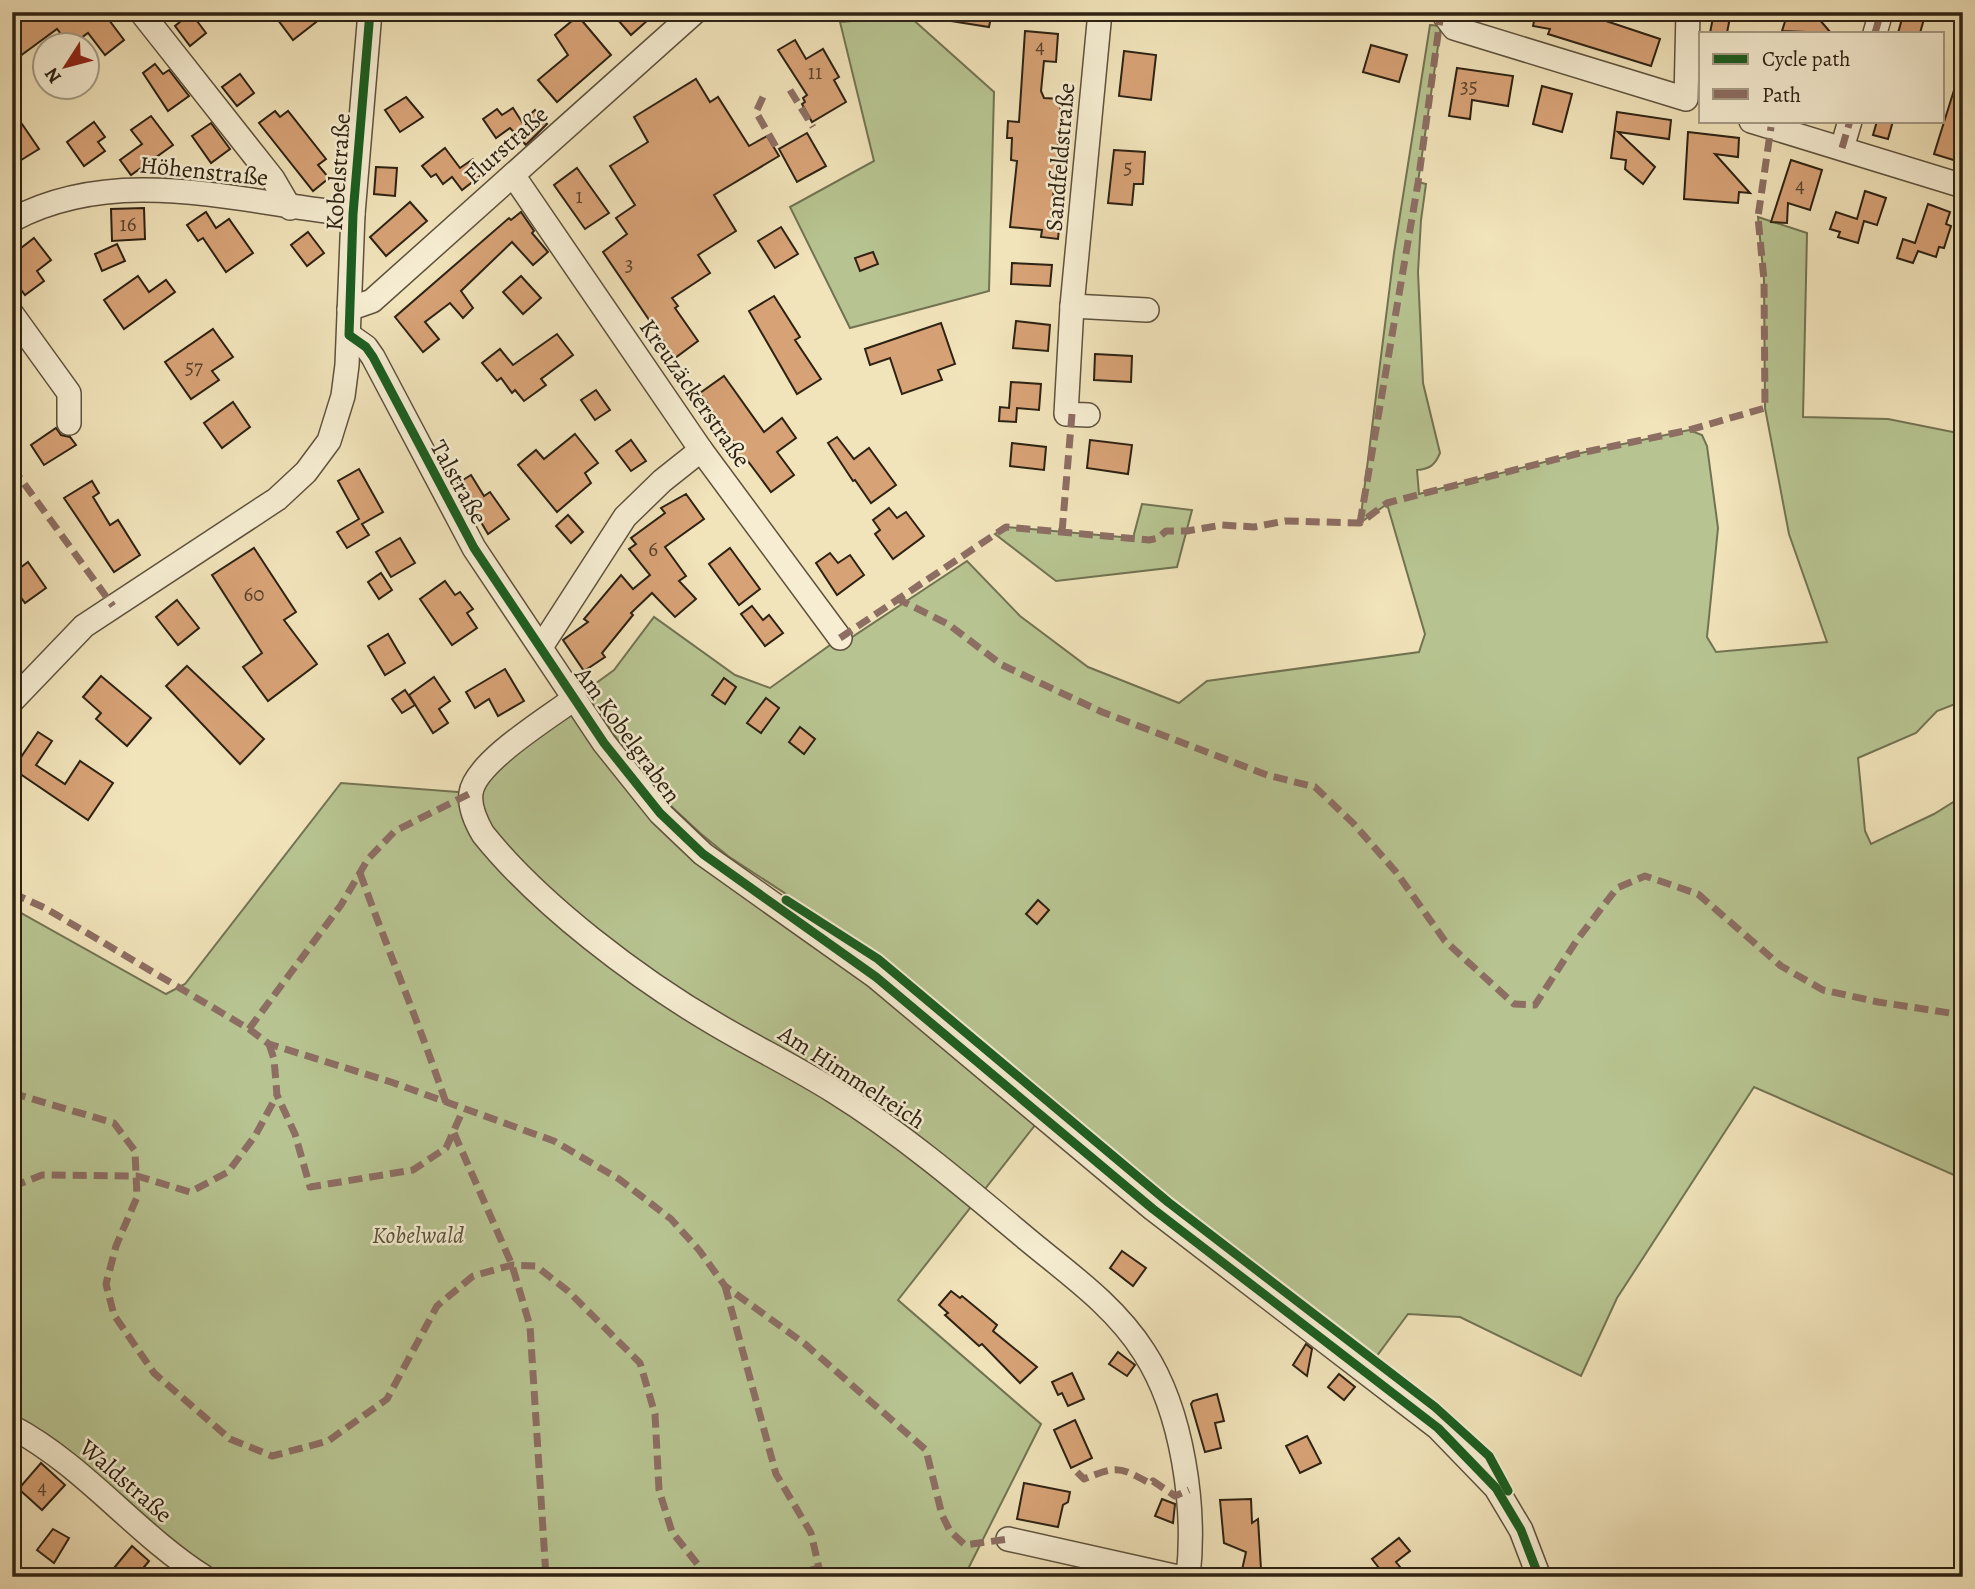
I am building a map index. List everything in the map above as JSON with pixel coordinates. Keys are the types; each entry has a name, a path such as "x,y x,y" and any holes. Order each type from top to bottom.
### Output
{"street":[{"path":"141,12 273,179 290,208"},
{"name":"Kobelstraße","path":"12,701 83,626 245,522 284,493 306,472 329,441 337,422 347,365 353,214 370,12"},
{"name":"Flurstraße","path":"349,309 372,301 695,12"},
{"name":"Sandfeldstraße","path":"1088,415 1066,414 1072,306 1100,12"},
{"path":"1442,12 1454,28 1693,102 1688,12"},
{"path":"1875,32 1881,12"},
{"path":"1754,122 1963,186"},
{"path":"1842,148 1850,122"},
{"name":"Kreuzäckerstraße","path":"513,175 701,450 840,638"},
{"name":"Höhenstraße","path":"12,220 60,200 122,189 165,190 353,214"},
{"path":"1072,306 1147,310"},
{"path":"12,314 69,393 69,423"},
{"name":"Talstraße","path":"349,335 373,357 456,518 541,647"},
{"path":"541,647 625,517 647,494 701,450"},
{"name":"Am Kobelgraben","path":"541,647 633,782 689,843 876,977 1153,1209 1414,1407 1460,1448 1496,1488 1508,1505 1539,1577"},
{"name":"Am Himmelreich","path":"575,698 480,774 471,793 474,814 483,834 557,908 636,971 717,1025 866,1111 978,1198 1115,1315 1146,1355 1178,1440 1191,1515 1188,1577"},
{"name":"Waldstraße","path":"12,1427 65,1461 174,1558 204,1577"},
{"path":"1008,1539 1178,1577"}],"green space":[{"path":"909,16 994,92 989,291 850,328 790,207 874,161 840,22"},
{"path":"1430,25 1441,26 1418,182 1426,184 1418,272 1423,383 1440,453 1432,466 1417,470 1419,494 1576,454 1689,430 1702,435 1707,446 1718,528 1707,637 1716,652 1827,642 1789,534 1765,408 1764,280 1758,217 1807,233 1803,417 1888,419 1963,434 1963,701 1937,711 1916,733 1858,758 1865,831 1871,844 1934,814 1963,796 1963,1179 1754,1087 1617,1298 1581,1376 1460,1317 1408,1314 1376,1357 1171,1200 873,951 728,856 700,833 673,808 636,766 584,692 614,670 654,617 735,675 770,688 840,638 846,641 967,561 1020,616 1088,667 1179,703 1207,681 1419,652 1425,634 1387,504 1360,523 1394,253"},
{"path":"1142,504 1192,510 1177,567 1056,581 995,534 1006,527 1133,538"},
{"name":"Kobelwald","path":"575,698 660,813 1043,1115 898,1300 1041,1424 964,1577 204,1577 12,1427 12,908 166,994 185,984 341,783 471,793"}],"building":[{"path":"12,12 103,12 124,40 105,55 102,51 102,32 59,32 57,29 53,32 32,32 32,47 12,62"},
{"path":"272,12 329,12 293,40"},
{"path":"611,12 657,12 631,35"},
{"path":"944,12 992,12 989,27 944,20"},
{"path":"1536,12 1579,12 1660,39 1651,66 1548,34 1550,29 1533,26"},
{"path":"1714,12 1731,12 1727,32 1710,32"},
{"path":"1788,12 1813,12 1830,32 1806,32 1782,31"},
{"path":"1904,12 1926,12 1920,32 1898,32"},
{"path":"191,13 206,33 190,46 175,26"},
{"path":"578,16 611,55 557,102 538,80 568,55 555,35"},
{"path":"1025,31 1058,34 1056,62 1044,61 1041,91 1044,98 1061,99 1058,148 1063,149 1060,188 1054,188 1051,218 1060,219 1058,239 1041,237 1042,230 1010,227 1017,161 1011,160 1012,138 1007,138 1008,121 1019,122"},
{"path":"795,40 806,59 823,49 839,77 834,80 846,102 812,122 802,104 807,95 778,50"},
{"path":"1371,45 1407,55 1399,82 1363,72"},
{"path":"1124,51 1156,55 1151,100 1119,96"},
{"path":"155,64 163,74 169,70 189,96 168,111 143,73"},
{"path":"1457,68 1513,76 1508,106 1472,100 1470,119 1449,116"},
{"path":"1960,71 1963,72 1963,163 1934,154"},
{"path":"240,74 254,93 237,106 222,87"},
{"path":"696,79 710,102 718,97 749,146 767,136 779,156 714,195 736,231 698,255 710,273 672,298 678,306 675,308 698,341 675,358 603,252 627,234 616,218 635,205 610,166 648,142 634,117"},
{"path":"1542,86 1572,94 1562,132 1533,124"},
{"path":"406,97 423,117 400,132 385,110"},
{"path":"513,108 522,122 535,110 547,124 526,145 510,128 496,138 483,119 497,109 502,115"},
{"path":"275,111 280,117 288,111 326,159 318,165 329,178 313,191 259,123"},
{"path":"1617,112 1671,120 1669,139 1618,132 1655,167 1643,184 1625,169 1626,160 1611,158"},
{"path":"151,116 173,145 131,175 120,160 142,144 131,130"},
{"path":"94,122 105,137 98,142 105,151 84,166 67,142"},
{"path":"1877,122 1893,122 1888,139 1873,135"},
{"path":"211,123 230,149 211,163 192,136"},
{"path":"22,124 39,149 18,162 12,153 12,130"},
{"path":"1688,132 1739,138 1738,157 1715,154 1750,193 1739,192 1738,203 1684,199"},
{"path":"807,133 826,166 797,182 779,149"},
{"path":"445,148 460,168 473,159 484,173 462,190 452,177 443,184 436,174 431,177 422,166"},
{"path":"1114,150 1145,152 1143,184 1134,184 1132,205 1108,203"},
{"path":"1791,160 1822,170 1810,210 1788,203 1787,223 1771,222"},
{"path":"376,167 397,168 395,196 374,194"},
{"path":"577,168 609,213 585,229 554,185"},
{"path":"1865,191 1886,198 1877,225 1864,221 1858,243 1838,237 1840,232 1830,229 1836,212 1857,219"},
{"path":"410,202 427,221 386,256 370,237"},
{"path":"1928,204 1950,212 1946,224 1951,226 1944,248 1939,247 1936,257 1918,251 1913,263 1897,258 1903,239 1915,243"},
{"path":"144,208 145,239 112,241 111,209"},
{"path":"206,212 216,228 229,219 253,253 226,272 203,238 198,241 187,225"},
{"path":"521,212 534,231 532,233 548,252 533,265 512,242 461,291 473,308 463,318 450,303 425,322 439,339 423,352 395,317 509,218 511,220"},
{"path":"781,227 798,254 775,268 758,241"},
{"path":"308,232 324,253 307,266 291,245"},
{"path":"34,238 51,260 37,271 44,281 25,295 12,278 12,255"},
{"path":"117,244 125,261 102,271 95,254"},
{"path":"873,252 878,264 860,271 855,258"},
{"path":"1012,263 1052,265 1050,286 1011,284"},
{"path":"138,276 149,292 166,280 175,292 124,329 104,300"},
{"path":"521,276 541,298 523,314 503,292"},
{"path":"774,296 800,337 795,340 821,379 797,394 749,311"},
{"path":"1016,321 1050,325 1048,351 1013,348"},
{"path":"941,323 955,364 938,370 942,380 902,394 890,358 870,365 865,349"},
{"path":"213,329 233,357 212,371 219,380 191,399 165,362"},
{"path":"557,334 573,355 541,379 546,385 524,401 515,390 512,393 501,378 497,381 482,363 500,349 513,365"},
{"path":"1095,354 1132,356 1131,382 1094,380"},
{"path":"724,376 764,432 782,418 796,438 777,452 794,475 771,492 747,460 738,467 724,447 733,441 700,393"},
{"path":"1011,382 1041,384 1039,410 1017,408 1016,422 999,421 1000,407 1009,408"},
{"path":"596,390 610,410 595,420 581,400"},
{"path":"233,402 250,427 222,448 204,423"},
{"path":"56,428 61,435 70,437 76,445 44,465 31,445"},
{"path":"575,434 598,463 585,473 591,483 557,512 518,465 536,450 544,459"},
{"path":"837,437 854,459 869,448 896,485 871,503 828,443"},
{"path":"631,440 646,461 631,471 616,451"},
{"path":"1090,440 1132,445 1128,474 1087,468"},
{"path":"1012,443 1046,447 1044,470 1010,466"},
{"path":"359,469 383,512 362,524 369,535 347,548 337,532 359,519 338,481"},
{"path":"471,475 484,496 490,492 509,519 488,534 458,483"},
{"path":"92,481 99,493 93,497 110,525 118,520 140,555 114,572 64,498"},
{"path":"686,494 704,519 665,547 686,576 679,581 696,599 675,617 652,593 631,613 633,615 602,653 605,657 584,671 563,640 588,622 584,619 621,575 633,589 650,575 629,549 636,544 631,538 665,513 661,508"},
{"path":"889,508 897,518 906,512 924,536 893,559 875,534 880,530 873,520"},
{"path":"568,515 583,532 571,543 556,526"},
{"path":"400,538 415,563 391,577 376,552"},
{"path":"254,548 296,612 284,620 317,664 268,701 243,667 262,653 212,575"},
{"path":"730,548 760,589 739,605 709,564"},
{"path":"830,553 838,563 850,555 864,575 837,595 816,563"},
{"path":"28,562 46,588 25,603 12,585 12,574"},
{"path":"381,573 392,590 379,599 368,582"},
{"path":"445,581 455,595 460,592 473,609 467,613 477,628 452,645 420,599"},
{"path":"177,600 199,628 178,645 156,617"},
{"path":"752,606 763,620 769,615 783,633 765,646 741,614"},
{"path":"388,634 405,663 385,675 368,646"},
{"path":"187,666 264,739 240,764 166,686"},
{"path":"505,669 524,701 498,716 489,699 475,708 466,692"},
{"path":"101,676 151,718 127,746 96,719 101,713 83,697"},
{"path":"434,677 450,701 439,709 448,723 433,733 409,695"},
{"path":"724,678 736,687 725,704 712,695"},
{"path":"405,690 415,705 402,713 392,699"},
{"path":"766,698 779,708 761,733 747,723"},
{"path":"800,727 815,739 804,754 789,742"},
{"path":"38,732 52,741 36,765 65,784 80,761 113,783 88,820 13,769"},
{"path":"1038,900 1049,910 1037,924 1026,914"},
{"path":"1122,1251 1146,1268 1133,1286 1110,1268"},
{"path":"951,1291 960,1298 962,1296 997,1325 993,1331 1037,1367 1020,1383 982,1344 979,1346 945,1315 948,1313 939,1305"},
{"path":"1306,1344 1312,1349 1307,1376 1293,1365"},
{"path":"1118,1352 1135,1365 1127,1376 1109,1364"},
{"path":"1072,1373 1084,1399 1068,1406 1062,1393 1058,1395 1052,1382"},
{"path":"1339,1374 1355,1387 1344,1400 1328,1387"},
{"path":"1217,1394 1224,1421 1215,1423 1221,1448 1205,1452 1191,1404"},
{"path":"1075,1420 1092,1458 1071,1468 1054,1430"},
{"path":"1307,1436 1321,1463 1300,1473 1286,1446"},
{"path":"41,1463 65,1485 42,1510 21,1491 21,1486"},
{"path":"1024,1483 1070,1492 1068,1502 1063,1505 1058,1527 1017,1519"},
{"path":"1162,1499 1175,1504 1173,1523 1155,1516"},
{"path":"1251,1499 1252,1523 1258,1519 1261,1569 1242,1570 1246,1552 1224,1543 1220,1500"},
{"path":"53,1529 69,1538 54,1563 37,1550"},
{"path":"1399,1538 1410,1551 1396,1562 1400,1567 1386,1577 1372,1559"},
{"path":"132,1546 149,1561 136,1577 124,1577 114,1568"}],"marked path":[{"path":"1360,523 1418,183 1441,12"},
{"path":"1875,32 1881,12"},
{"path":"790,90 813,127"},
{"path":"763,97 756,112 776,147"},
{"path":"1842,148 1850,122"},
{"path":"840,638 1006,527 1149,540 1158,538 1166,531 1187,531 1222,525 1254,527 1285,521 1360,523 1387,503 1576,454 1689,430 1765,408 1764,280 1758,217 1771,127"},
{"path":"1062,532 1072,414"},
{"path":"12,467 113,606"},
{"path":"896,598 948,624 1002,665 1102,712 1267,775 1315,787 1353,823 1396,872 1445,941 1514,1004 1535,1005 1577,940 1617,888 1645,876 1698,894 1781,966 1823,990 1878,1002 1963,1015"},
{"path":"249,1029 341,905 368,859 395,831 471,793"},
{"path":"360,873 446,1103"},
{"path":"12,893 45,908 249,1029 269,1044 391,1082 554,1141 619,1179 671,1219 699,1250 725,1286 805,1344 926,1450 942,1515 950,1531 965,1545 1008,1539"},
{"path":"269,1044 274,1059 277,1095 295,1134 310,1187 413,1170 446,1148 463,1110"},
{"path":"12,1093 114,1123 135,1151 137,1197 116,1246 106,1284 114,1315 154,1373 230,1439 272,1456 328,1441 387,1399 437,1306 473,1276 512,1265 536,1266 568,1291 640,1363 655,1414 659,1490 672,1532 703,1571 721,1577"},
{"path":"12,1187 42,1175 137,1176 190,1192 228,1172 255,1136 277,1095"},
{"path":"454,1133 512,1265 530,1326 546,1577"},
{"path":"725,1286 776,1474 811,1533 819,1568 784,1577"},
{"path":"1077,1472 1084,1479 1104,1471 1119,1470 1151,1484 1153,1481 1175,1496 1189,1490"}],"cycle path":[{"path":"370,12 353,214 349,335 366,347 373,357 474,548 604,743 660,813 703,854 876,977 1153,1209 1438,1428 1496,1488 1521,1530 1539,1577"},
{"path":"786,900 878,959 1168,1202 1435,1407 1489,1456 1508,1491"}]}
